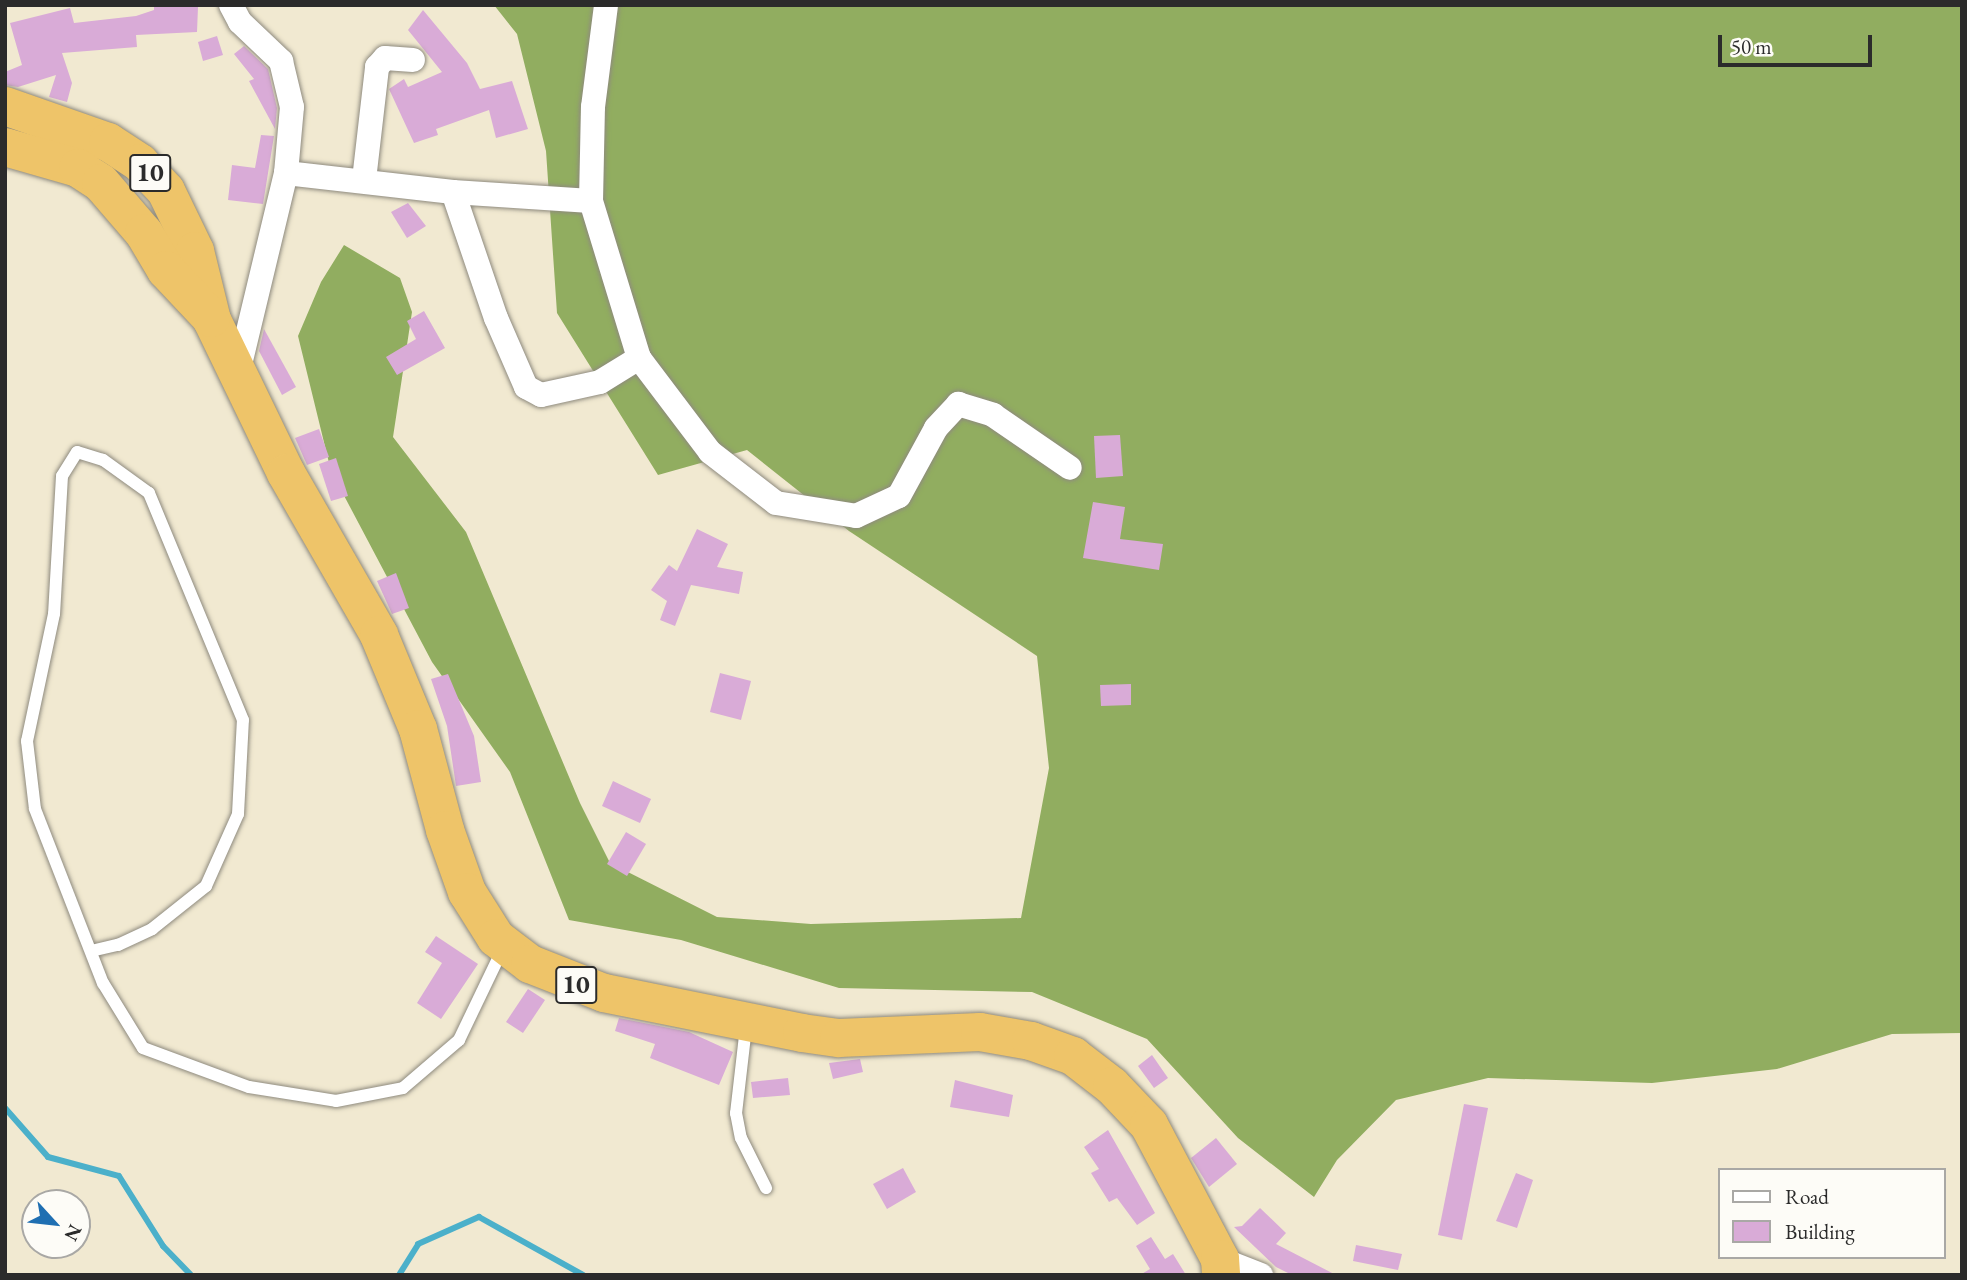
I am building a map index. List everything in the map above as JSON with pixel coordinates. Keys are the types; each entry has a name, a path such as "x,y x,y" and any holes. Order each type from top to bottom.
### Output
{"highway":[{"name":"10","path":"5,106 108,142 140,163 166,191 195,251 212,320 286,473 379,635 418,729 445,830 467,892 505,945 530,964 570,984 839,1038 980,1032 1031,1041 1073,1056 1112,1086 1149,1125 1220,1267"},
{"name":"10","path":"5,146 78,168 101,183 144,233 166,270 212,320"}],"street":[{"path":"232,5 240,22 273,49 288,82 292,107 286,173 238,373"},
{"path":"606,5 593,107 591,201 639,358 710,452 776,503 856,516 899,496 936,428 958,404 993,415 1070,468"},
{"path":"364,180 377,67 385,58 413,60"},
{"path":"286,173 453,192 591,201"},
{"path":"453,192 496,318 526,387 541,394 600,382 639,358"},
{"path":"1220,1267 1261,1275"}],"lane":[{"path":"91,951 118,945 152,929 206,886 238,814 243,720 149,493 103,460 77,452 62,476 54,614 27,741 35,809 103,983 143,1048 249,1087 337,1101 403,1088 459,1040 505,945"},
{"path":"747,1020 736,1112 741,1138 766,1188"}],"green space":[{"path":"494,5 1962,5 1962,1033 1892,1034 1777,1069 1652,1083 1488,1078 1396,1100 1337,1160 1314,1197 1238,1138 1147,1039 1032,992 839,988 681,940 569,920 510,772 432,662 331,471 298,336 321,282 344,245 400,278 412,312 393,437 466,532 580,803 610,863 717,917 811,924 1021,918 1049,768 1037,656 849,531 747,450 658,475 557,313 546,151 517,34"}],"building":[{"path":"154,5 198,7 197,32 136,35 137,47 62,53 72,83 67,102 49,97 56,75 18,87 5,85 5,72 22,65 10,23 70,8 74,23 136,16 154,10"},
{"path":"423,10 467,63 480,89 512,81 528,129 496,138 489,110 436,129 438,135 414,143 389,89 404,79 408,87 442,72 408,30"},
{"path":"217,36 223,55 203,61 198,42"},
{"path":"244,46 268,69 277,108 275,129 249,81 254,79 234,54"},
{"path":"261,135 274,136 263,204 228,200 232,165 255,168"},
{"path":"408,203 426,226 407,238 391,212"},
{"path":"424,311 445,348 397,375 386,357 416,339 407,321"},
{"path":"264,329 296,387 282,395 259,351"},
{"path":"319,429 329,457 307,465 295,438"},
{"path":"1120,435 1123,476 1096,478 1094,436"},
{"path":"336,458 348,496 331,501 319,464"},
{"path":"1093,502 1125,507 1120,539 1163,544 1159,570 1083,558"},
{"path":"697,529 728,544 717,567 743,572 739,594 691,585 675,626 660,620 667,601 651,590 669,565 677,571"},
{"path":"396,573 409,608 392,614 377,581"},
{"path":"720,673 751,681 741,720 710,712"},
{"path":"448,674 474,736 481,782 456,786 447,726 431,679"},
{"path":"1131,684 1131,705 1101,706 1100,685"},
{"path":"613,781 651,799 640,823 602,806"},
{"path":"626,832 646,844 627,876 607,864"},
{"path":"436,936 478,964 441,1019 417,1003 442,963 425,952"},
{"path":"528,989 545,1000 523,1033 506,1022"},
{"path":"619,1018 689,1032 733,1052 719,1085 650,1058 655,1044 615,1031"},
{"path":"1152,1055 1168,1078 1154,1088 1138,1066"},
{"path":"860,1059 863,1072 833,1079 829,1063"},
{"path":"788,1078 790,1095 753,1098 751,1082"},
{"path":"955,1080 1013,1095 1009,1117 950,1107"},
{"path":"1464,1104 1488,1108 1462,1240 1438,1235"},
{"path":"1108,1130 1155,1213 1137,1225 1117,1198 1109,1202 1091,1173 1099,1169 1084,1147"},
{"path":"1216,1138 1237,1164 1209,1187 1191,1158"},
{"path":"903,1168 916,1192 887,1209 873,1184"},
{"path":"1516,1173 1533,1180 1517,1228 1496,1221"},
{"path":"1260,1208 1286,1233 1276,1244 1336,1275 1292,1275 1276,1267 1234,1227 1242,1226"},
{"path":"1151,1237 1165,1259 1173,1254 1186,1275 1140,1275 1150,1269 1136,1246"},
{"path":"1356,1245 1402,1254 1398,1270 1353,1261"}],"waterway":[{"path":"5,1108 48,1157 119,1176 163,1246 191,1275"},
{"path":"399,1275 418,1244 479,1217 583,1275"}]}
